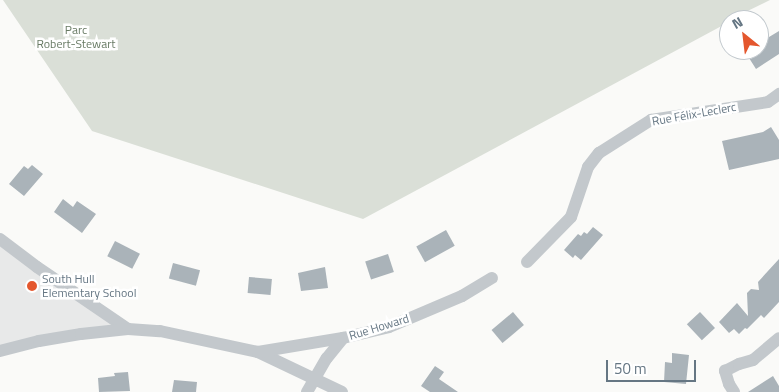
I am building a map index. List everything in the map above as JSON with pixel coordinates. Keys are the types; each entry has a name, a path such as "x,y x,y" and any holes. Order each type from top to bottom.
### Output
{"street":[{"name":"Rue Félix-Leclerc","path":"527,262 571,217 588,166 599,153 651,120 768,102 779,94"},
{"path":"0,239 36,267 128,329"},
{"name":"Rue Howard","path":"258,352 343,338 389,327 462,296 492,278"},
{"path":"0,352 47,340 128,329 160,331 258,352 314,377 342,392"},
{"path":"306,392 314,377 343,338"},
{"path":"731,388 725,372 739,364 753,360 779,338"}],"shaded area":[{"name":"South Hull Elementary School","path":"0,239 128,329 0,351"}],"green space":[{"name":"Parc Robert-Stewart","path":"3,0 770,0 750,10 719,10 719,27 363,219 92,131"}],"building":[{"path":"779,31 779,54 756,69 750,60 769,60 769,37"},
{"path":"771,127 779,140 779,159 729,170 722,141 763,132"},
{"path":"32,165 43,174 24,196 9,184 24,166 28,169"},
{"path":"63,199 73,207 77,201 96,214 82,233 54,212"},
{"path":"593,227 603,235 581,260 575,255 573,258 564,250 578,234 581,236 584,232 587,234"},
{"path":"446,230 455,246 425,262 416,246"},
{"path":"115,241 140,254 132,269 107,256"},
{"path":"388,254 394,272 371,279 365,261"},
{"path":"779,259 779,302 764,318 761,315 739,334 734,329 729,333 719,322 737,303 748,316 747,293 751,289 759,290 758,282"},
{"path":"173,263 200,270 196,286 169,278"},
{"path":"325,267 328,288 301,291 298,273"},
{"path":"249,277 272,279 271,295 248,293"},
{"path":"513,312 524,325 502,343 492,330"},
{"path":"700,312 715,328 702,340 687,324"},
{"path":"672,353 689,355 686,384 664,382 665,362 672,363"},
{"path":"435,366 444,372 439,379 458,392 430,392 421,386"},
{"path":"128,372 130,391 99,392 98,378 115,376 114,373"},
{"path":"773,376 779,386 779,392 748,392"},
{"path":"174,380 197,382 196,392 172,392"}],"place":[{"name":"South Hull Elementary School","path":"32,286"}]}
